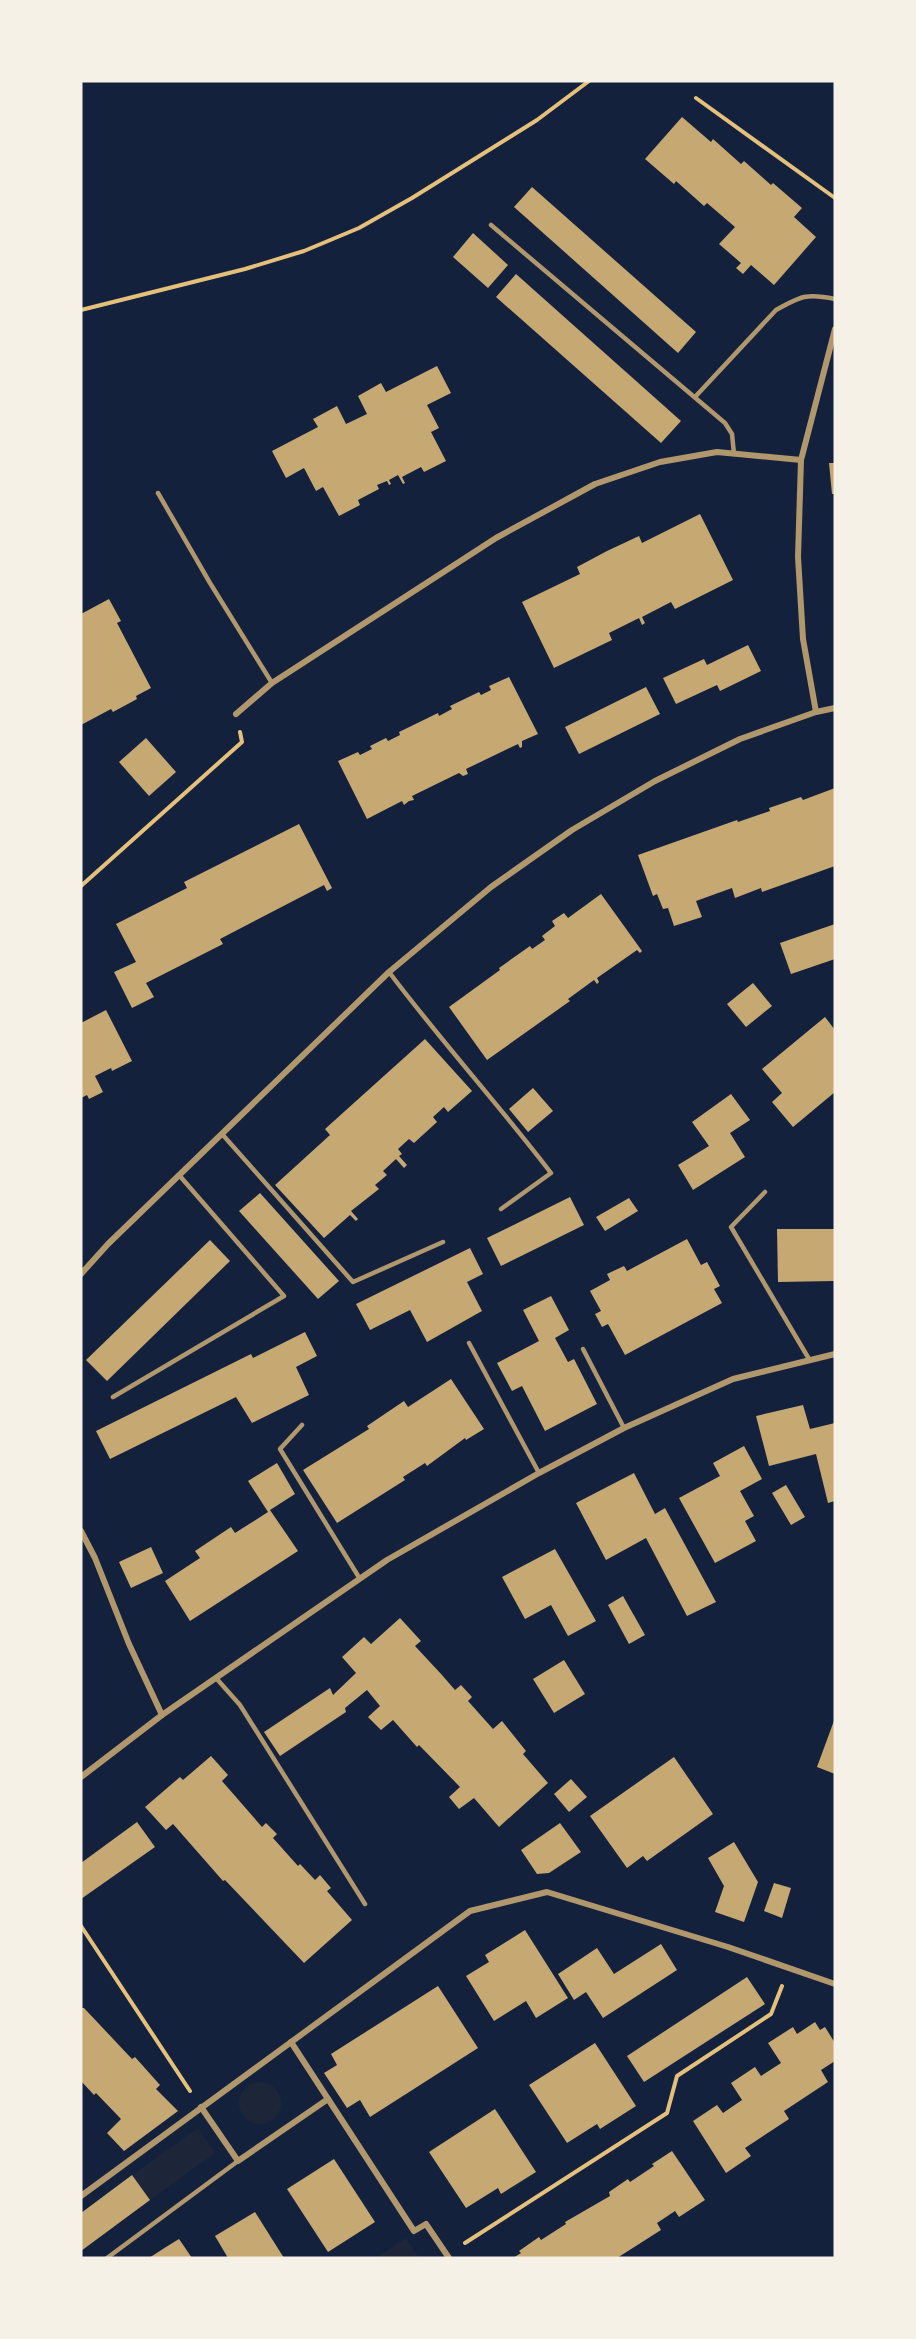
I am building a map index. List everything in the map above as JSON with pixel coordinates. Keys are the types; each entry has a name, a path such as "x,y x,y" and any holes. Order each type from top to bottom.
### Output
{"street":[{"path":"816,712 803,639 798,557 801,460 835,330"},
{"path":"236,714 272,683 496,538 595,484 660,462 717,452 801,460"},
{"path":"81,1274 108,1244 389,972 491,887 572,830 655,781 740,739 816,712 835,708"},
{"path":"81,1777 162,1715 387,1560 539,1473 624,1428 733,1379 835,1354"},
{"path":"81,1531 95,1557 129,1644 162,1715"},
{"path":"81,2196 470,1911 547,1892 728,1947 835,1984"},
{"path":"291,2042 414,2231 426,2224 447,2256"},
{"path":"201,2107 238,2162 328,2100"}],"lane":[{"path":"491,225 729,427 734,454"},
{"path":"695,397 776,310 792,301 814,294 835,299"},
{"path":"158,493 272,683"},
{"path":"389,972 429,1025 497,1103 552,1173 501,1209"},
{"path":"222,1134 352,1282 443,1242"},
{"path":"113,1397 284,1296 179,1175"},
{"path":"765,1192 731,1227 809,1359"},
{"path":"469,1343 539,1473"},
{"path":"583,1349 624,1428"},
{"path":"302,1425 280,1449 360,1579"},
{"path":"216,1678 240,1705 365,1904"},
{"path":"107,2258 238,2162"}],"path":[{"path":"81,310 245,269 304,251 359,228 537,120 589,81"},
{"path":"696,98 835,198"},
{"path":"81,886 242,742 236,714"},
{"path":"81,1926 201,2107"},
{"path":"447,2256 667,2113 677,2076 771,2014 789,1968"}],"shaded area":[{"path":"260,2082 268,2083 275,2088 280,2095 280,2111 275,2118 268,2123 260,2124 252,2123 245,2118 240,2111 239,2103 240,2095 245,2088 252,2083"},
{"path":"198,2128 215,2153 150,2200 132,2175"},
{"path":"406,2238 419,2258 376,2258"}],"building":[{"path":"682,117 711,142 713,139 741,164 744,161 802,208 794,217 816,237 774,285 751,265 743,274 736,268 741,263 719,244 735,227 707,203 704,206 676,181 674,184 645,159"},
{"path":"532,187 696,332 678,353 514,207"},
{"path":"473,233 508,265 488,288 453,257"},
{"path":"516,274 681,421 661,443 496,297"},
{"path":"437,366 451,393 427,405 439,428 431,432 446,461 424,472 421,467 402,477 405,483 403,484 398,475 389,480 391,484 389,485 387,481 377,485 379,489 358,500 360,505 339,516 323,487 316,491 304,468 286,478 272,451 318,427 313,419 337,406 346,424 367,414 358,396 381,383 386,392"},
{"path":"829,463 835,463 835,494 832,494"},
{"path":"700,514 733,580 675,609 671,602 642,617 645,623 642,625 639,618 609,633 612,640 554,668 522,602 580,574 577,567 607,551 639,536 642,543"},
{"path":"109,599 121,621 117,623 151,688 136,696 137,699 113,712 111,709 81,725 81,614"},
{"path":"748,645 761,671 720,691 717,685 676,704 663,678 704,659 707,665"},
{"path":"509,677 538,734 522,741 520,748 518,744 466,769 468,774 463,776 459,773 412,796 414,800 404,805 402,801 367,819 338,761 358,752 360,755 372,749 370,746 386,738 388,741 400,735 399,732 438,713 439,716 452,709 450,706 479,692 481,695 491,690 489,686"},
{"path":"646,687 660,714 579,754 565,727"},
{"path":"146,738 176,772 149,796 119,762"},
{"path":"835,788 835,866 762,892 761,888 735,898 732,888 696,901 702,917 674,926 668,908 663,909 657,894 653,896 638,855 737,820 738,822 770,811 769,808 801,797 803,800"},
{"path":"299,824 332,888 327,891 324,885 220,939 223,944 146,983 154,997 132,1008 114,972 136,962 116,924 187,888 184,882"},
{"path":"601,894 642,951 640,953 637,950 597,978 599,982 597,984 594,980 568,999 570,1001 487,1060 449,1007 530,946 532,949 545,940 542,936 555,926 552,921 564,913 568,918"},
{"path":"835,924 835,959 791,974 780,943"},
{"path":"753,983 772,1006 746,1027 727,1004"},
{"path":"106,1010 132,1061 95,1076 103,1092 89,1099 87,1095 81,1098 81,1023"},
{"path":"825,1017 835,1030 835,1092 793,1127 772,1102 782,1093 762,1069"},
{"path":"425,1039 472,1091 448,1112 444,1107 433,1117 437,1122 414,1143 409,1139 398,1149 402,1154 399,1156 407,1165 404,1168 396,1159 383,1171 387,1175 375,1185 379,1189 351,1211 358,1219 356,1221 350,1215 324,1238 275,1185 330,1135 325,1129"},
{"path":"533,1088 553,1111 528,1132 509,1109"},
{"path":"731,1094 750,1120 730,1133 745,1157 693,1190 678,1165 709,1146 692,1122"},
{"path":"260,1193 339,1281 318,1299 239,1211"},
{"path":"570,1197 584,1225 501,1266 487,1238"},
{"path":"629,1198 638,1211 605,1231 596,1217"},
{"path":"777,1229 835,1229 835,1281 778,1282"},
{"path":"687,1239 701,1265 707,1262 720,1286 714,1289 722,1303 625,1355 608,1324 602,1327 595,1314 601,1311 590,1291 610,1280 607,1274 624,1266 627,1271"},
{"path":"210,1240 230,1261 107,1381 86,1360"},
{"path":"470,1248 483,1274 467,1282 482,1311 427,1342 410,1310 370,1330 356,1304"},
{"path":"551,1296 569,1330 555,1338 568,1362 574,1359 597,1404 545,1431 522,1386 512,1391 497,1363 539,1341 523,1310"},
{"path":"305,1332 317,1356 296,1367 309,1395 252,1423 236,1397 110,1459 96,1431 251,1354 253,1358"},
{"path":"451,1379 484,1429 466,1440 465,1438 427,1466 425,1463 403,1477 405,1480 337,1523 303,1470 369,1429 367,1426 404,1401 408,1407"},
{"path":"803,1405 810,1429 835,1423 835,1501 828,1503 816,1454 769,1466 756,1416"},
{"path":"744,1446 762,1479 740,1491 754,1516 745,1521 756,1541 715,1563 679,1498 720,1476 713,1463"},
{"path":"277,1463 295,1494 270,1510 298,1551 190,1621 165,1581 200,1558 195,1551 231,1527 235,1533 268,1512 248,1481"},
{"path":"634,1473 655,1514 665,1508 716,1602 687,1616 646,1538 606,1560 576,1503"},
{"path":"786,1485 805,1517 791,1525 772,1493"},
{"path":"151,1547 163,1573 131,1588 119,1562"},
{"path":"555,1549 596,1621 568,1636 551,1605 525,1619 502,1577"},
{"path":"623,1596 645,1635 629,1644 608,1605"},
{"path":"400,1618 421,1641 415,1646 455,1690 461,1685 472,1697 468,1701 493,1729 502,1721 526,1751 523,1754 548,1783 499,1827 474,1798 459,1809 449,1797 460,1787 419,1745 417,1747 393,1720 381,1730 368,1717 380,1706 367,1690 345,1708 346,1712 280,1756 264,1732 330,1688 333,1695 356,1673 342,1657 364,1637 371,1644"},
{"path":"564,1660 585,1694 554,1713 533,1679"},
{"path":"835,1718 835,1774 817,1767"},
{"path":"211,1756 228,1775 222,1781 262,1827 266,1823 277,1834 273,1838 298,1866 300,1864 315,1880 320,1875 331,1888 327,1891 352,1920 304,1963 225,1880 223,1881 173,1824 166,1830 145,1807 180,1777 183,1780"},
{"path":"674,1757 713,1814 647,1861 643,1856 627,1868 590,1816"},
{"path":"571,1779 587,1797 569,1812 554,1794"},
{"path":"137,1822 155,1847 81,1899 81,1863"},
{"path":"560,1823 581,1852 549,1873 537,1874 521,1850"},
{"path":"734,1842 758,1882 744,1922 715,1912 724,1886 708,1858"},
{"path":"774,1883 791,1888 782,1918 764,1911"},
{"path":"525,1930 568,1998 536,2018 526,2001 494,2021 466,1976 489,1962 485,1955"},
{"path":"661,1944 677,1970 603,2018 586,1992 574,2000 558,1974 597,1948 614,1974"},
{"path":"747,1977 765,2004 644,2082 627,2056"},
{"path":"438,1986 478,2048 370,2117 360,2100 347,2108 324,2073 337,2065 331,2054"},
{"path":"81,2008 84,2008 132,2059 135,2057 160,2085 156,2089 178,2111 124,2151 107,2133 121,2119 81,2081"},
{"path":"815,2022 820,2030 825,2027 835,2043 835,2061 821,2070 828,2082 784,2111 789,2119 745,2148 751,2156 726,2173 693,2121 717,2105 723,2113 742,2100 731,2083 755,2067 761,2076 781,2063 768,2043 793,2027 797,2034"},
{"path":"595,2043 636,2106 600,2129 597,2124 567,2143 529,2085"},
{"path":"495,2109 536,2172 501,2194 498,2188 466,2208 429,2152"},
{"path":"672,2151 705,2200 679,2217 675,2211 657,2223 661,2230 617,2258 513,2258 539,2237 541,2240 566,2224 565,2222 610,2196 609,2192 628,2179 630,2182"},
{"path":"334,2159 375,2222 328,2252 287,2189"},
{"path":"132,2175 150,2200 81,2251 81,2213"},
{"path":"255,2212 284,2258 228,2258 215,2236"},
{"path":"179,2239 192,2258 149,2258 166,2247"}]}
